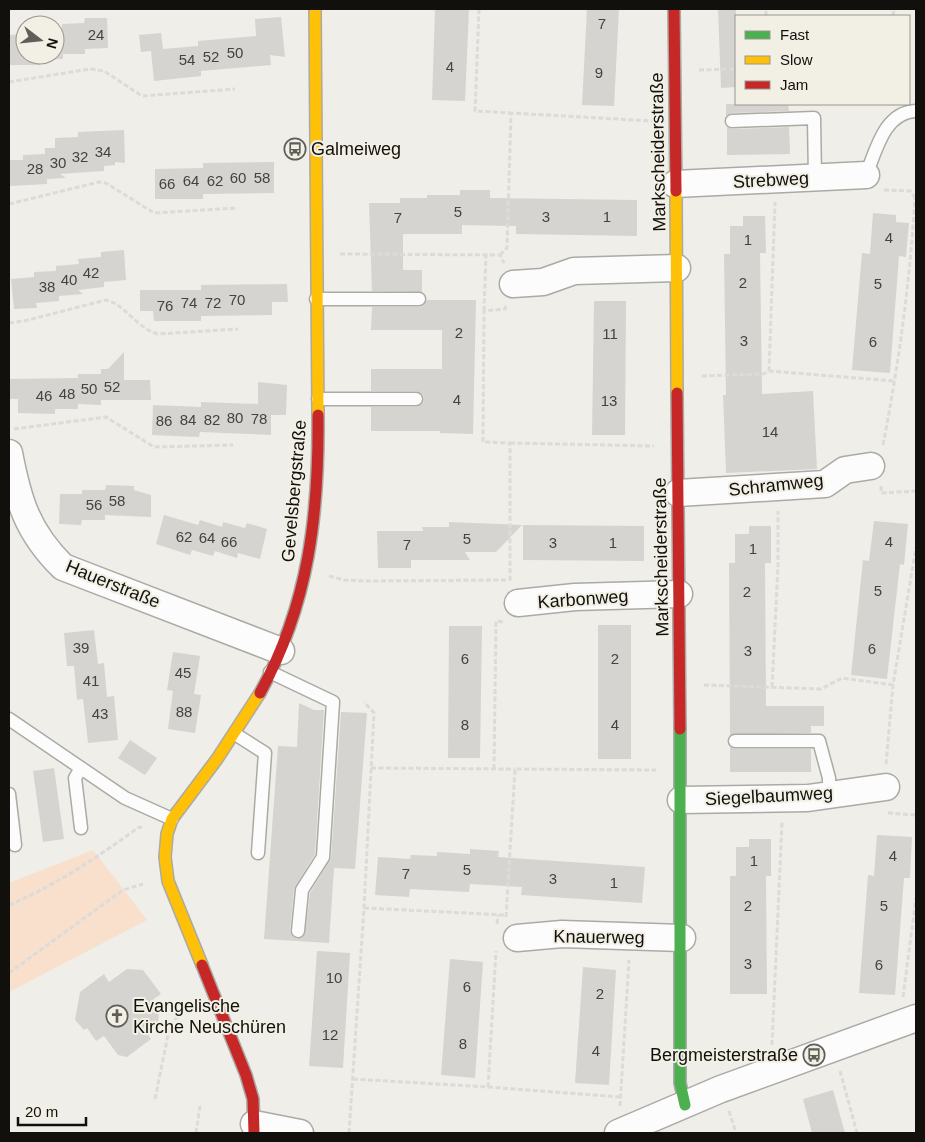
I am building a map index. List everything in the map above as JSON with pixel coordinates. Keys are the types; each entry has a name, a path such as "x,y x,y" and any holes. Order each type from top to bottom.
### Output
{"street":[{"name":"Gevelsbergstraße","path":"254,1129 252,1099 246,1075 168,881 165,860 166,833 172,819 235,734 276,662 290,628 310,548 319,444 316,299 315,9"},
{"name":"Markscheiderstraße","path":"674,9 677,268 676,377 682,800 680,1083 685,1105"},
{"name":"Strebweg","path":"675,184 776,181 866,175"},
{"path":"513,284 543,282 574,271 677,268"},
{"name":"Hauerstraße","path":"9,453 18,498 31,528 49,554 63,567 276,662"},
{"name":"Schramweg","path":"678,493 825,484 845,470 876,466"},
{"name":"Karbonweg","path":"513,592 575,597 679,594"},
{"name":"Siegelbaumweg","path":"682,800 808,798 886,787"},
{"name":"Knauerweg","path":"504,932 682,938"},
{"path":"620,1132 772,1071 908,1021"},
{"path":"254,1129 300,1133"}],"lane":[{"path":"866,175 888,124 898,116 916,111"},
{"path":"732,121 814,118 815,178"},
{"path":"316,299 419,299"},
{"path":"318,399 416,399"},
{"path":"276,662 332,702 323,857 302,890 298,931"},
{"path":"11,725 81,768 125,798 172,819"},
{"path":"235,734 265,753 258,853"},
{"path":"735,741 819,742 830,778 829,795"},
{"path":"81,768 75,778 81,828"},
{"path":"9,794 15,845"}],"path":[{"path":"479,9 475,111 675,123"},
{"path":"9,82 90,69 104,71 142,96 235,89"},
{"path":"674,72 735,69"},
{"path":"500,255 507,248 511,113"},
{"path":"769,371 776,181"},
{"path":"9,204 99,182 106,184 154,213 237,208"},
{"path":"888,190 910,191 915,199 912,249 895,381 876,466 882,493 916,491"},
{"path":"332,254 477,255"},
{"path":"486,255 483,442 677,447"},
{"path":"484,311 505,309 513,284"},
{"path":"9,323 24,321 106,300 113,302 146,331 158,334 238,329"},
{"path":"676,377 763,374 769,371 895,381"},
{"path":"9,430 106,417 154,447 233,446"},
{"path":"323,574 344,580 513,592 510,443"},
{"path":"772,687 778,564 778,487"},
{"path":"886,787 886,761 893,684 916,547"},
{"path":"494,769 496,621"},
{"path":"680,684 821,689 842,678 893,684"},
{"path":"349,1133 364,908 374,713 364,702"},
{"path":"371,768 681,770"},
{"path":"488,1087 504,932 515,769"},
{"path":"772,1071 784,798"},
{"path":"9,905 34,894 98,857 139,827 166,833"},
{"path":"9,973 123,890 168,881"},
{"path":"908,1021 916,898"},
{"path":"364,908 498,915"},
{"path":"498,915 504,932"},
{"path":"498,915 504,932"},
{"path":"620,1132 620,1097 631,936"},
{"path":"155,1099 170,1025 177,1017"},
{"path":"834,1048 857,1133"},
{"path":"353,1079 620,1097"},
{"path":"196,1133 200,1106"}],"shaded area":[{"path":"93,850 147,920 9,992 9,883"}],"building":[{"path":"435,9 469,9 465,101 432,100"},
{"path":"587,9 619,9 614,106 582,105"},
{"path":"718,9 736,9 735,87 721,88"},
{"path":"281,17 285,57 270,55 271,65 201,71 201,76 154,81 151,51 141,52 139,35 161,33 163,49 198,46 198,41 256,36 255,19"},
{"path":"85,18 107,18 108,48 85,49 85,54 65,54 65,24 84,23"},
{"path":"9,35 15,35 15,65 9,65"},
{"path":"726,104 788,105 789,111 732,113 726,116"},
{"path":"727,127 732,129 789,127 790,154 727,155"},
{"path":"124,130 125,163 115,162 115,165 104,166 104,171 60,174 66,178 47,179 47,184 9,186 9,160 23,160 23,155 45,154 45,148 55,148 55,138 78,137 78,132"},
{"path":"274,162 274,193 203,194 203,199 155,199 155,169 203,168 203,163"},
{"path":"460,190 490,190 490,198 637,200 637,236 516,234 516,226 462,225 462,234 403,234 403,270 422,270 422,292 372,291 369,203 400,203 400,198 427,198 427,195 460,195"},
{"path":"873,213 896,215 896,222 909,223 906,257 899,256 890,373 852,370 862,253 870,254"},
{"path":"743,216 765,216 766,253 760,253 762,394 813,391 817,469 726,473 723,395 726,395 724,254 730,254 730,226 743,226"},
{"path":"124,250 126,280 104,282 104,287 78,290 83,294 59,296 59,301 36,303 37,308 14,309 11,279 34,277 34,272 56,271 56,266 79,264 78,259 101,257 101,252"},
{"path":"287,284 288,302 272,302 272,315 201,316 201,321 154,321 153,311 140,311 140,290 201,290 201,285"},
{"path":"427,300 476,300 473,434 440,433 440,431 371,431 371,407 416,407 423,403 424,399 423,395 416,391 371,391 371,369 442,369 442,330 371,330 372,307 419,307 423,306"},
{"path":"594,301 626,301 625,435 592,435"},
{"path":"124,352 124,380 150,380 151,400 101,400 101,405 78,404 78,409 55,409 55,414 18,413 18,399 9,399 9,379 78,378 78,374 101,374 101,369 108,369"},
{"path":"258,382 287,385 286,415 271,415 271,435 200,432 199,437 152,435 153,405 201,407 201,402 258,404"},
{"path":"106,485 134,486 134,490 151,495 151,517 105,515 105,520 82,520 81,525 59,524 60,494 82,494 82,490 105,490"},
{"path":"164,515 198,525 200,520 222,527 223,522 245,528 247,523 267,529 260,559 238,553 237,558 215,551 213,556 192,550 190,555 156,544"},
{"path":"874,521 908,524 904,565 900,564 887,679 851,675 863,560 869,561"},
{"path":"449,522 522,525 496,552 465,552 470,560 411,560 411,568 378,568 377,531 423,531 422,527 449,527"},
{"path":"523,525 644,526 644,561 523,560"},
{"path":"749,526 771,526 771,563 765,563 766,706 824,706 824,726 811,726 811,733 730,735 729,563 735,563 735,534 749,534"},
{"path":"598,625 631,625 631,759 598,759"},
{"path":"449,626 482,626 480,758 448,758"},
{"path":"94,630 98,664 104,663 107,697 114,696 118,740 88,743 83,699 77,700 74,666 67,666 64,633"},
{"path":"173,652 200,656 194,694 201,695 195,733 168,729 173,691 167,690"},
{"path":"299,703 314,710 324,710 315,854 294,889 290,931 293,937 297,939 305,935 310,893 331,858 341,712 367,713 355,869 334,868 329,943 264,939 278,746 297,747"},
{"path":"130,740 157,758 145,775 118,758"},
{"path":"730,747 735,749 811,749 811,772 730,772"},
{"path":"54,768 64,839 43,842 33,771"},
{"path":"877,835 912,837 910,878 904,878 895,995 859,993 868,875 874,876"},
{"path":"749,839 771,839 771,876 766,876 767,994 730,994 730,876 736,876 736,847 749,847"},
{"path":"470,849 499,851 498,857 645,867 642,903 521,895 522,887 470,884 469,892 410,889 409,897 375,895 378,857 410,859 411,855 437,856 437,852 470,854"},
{"path":"317,951 350,953 343,1068 309,1066"},
{"path":"450,959 483,962 475,1078 441,1075"},
{"path":"583,967 616,970 609,1085 575,1083"},
{"name":"Evangelische Kirche Neuschüren","path":"127,969 143,970 161,994 151,1001 159,1012 158,1025 147,1033 151,1039 127,1057 118,1055 104,1036 96,1041 87,1028 84,1030 75,1020 80,992 104,974 109,982"},
{"path":"833,1090 845,1133 812,1133 803,1099"}],"traffic: fast":[{"path":"680,729 680,1083 685,1105"}],"traffic: slow":[{"path":"315,9 318,415"},
{"path":"676,191 677,393"},
{"path":"202,965 168,881 165,857 167,834 172,819 217,759 260,693"}],"traffic: jam":[{"path":"674,9 676,191"},
{"path":"677,393 680,729"},
{"path":"260,693 277,660 290,626 308,558 316,488 318,415"},
{"path":"202,965 246,1075 253,1099 254,1133"}],"place":[{"name":"Galmeiweg","path":"295,149"},
{"name":"Evangelische Kirche Neuschüren","path":"117,1016"},
{"name":"Bergmeisterstraße","path":"814,1055"}]}
